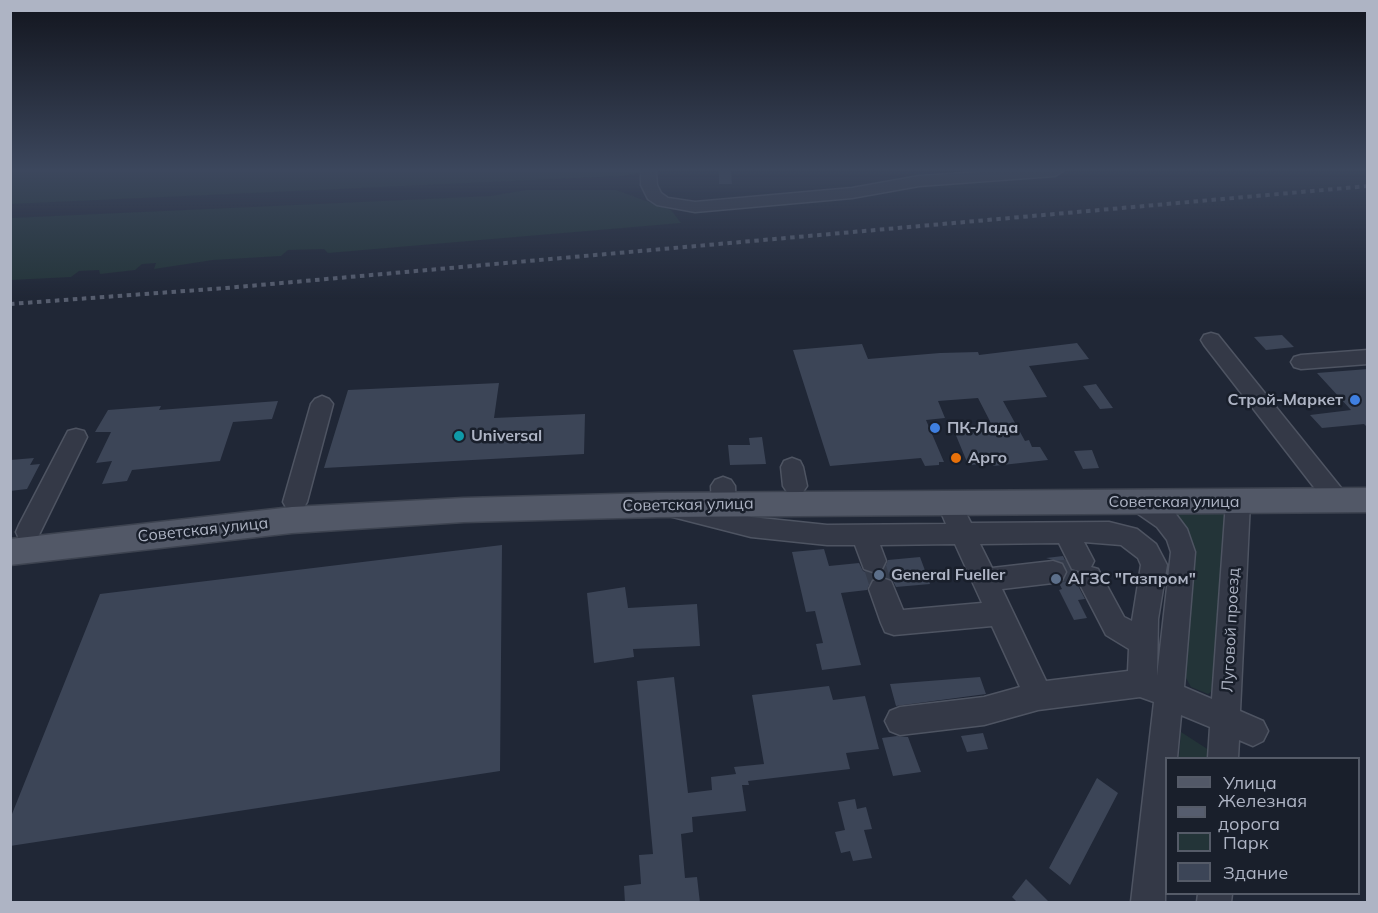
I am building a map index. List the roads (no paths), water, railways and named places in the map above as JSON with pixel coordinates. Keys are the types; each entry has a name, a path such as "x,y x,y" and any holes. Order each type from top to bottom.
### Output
{"main road":[{"name":"Советская улица","path":"16,539 295,502 469,492 723,504 794,477 1331,492 1368,500"},
{"name":"Советская улица","path":"16,539 464,510 723,504 1238,502 1331,492 1368,482"}],"street":[{"path":"1211,339 1331,492"},
{"path":"1301,362 1368,357"},
{"path":"295,502 322,404"},
{"path":"16,539 76,437"},
{"path":"1139,502 1166,520 1178,536 1183,552 1154,688 1148,903"},
{"name":"Луговой проезд","path":"1223,757 1238,502"},
{"path":"950,503 1038,696"},
{"path":"723,504 795,532 1117,533 1140,543 1147,550 1154,565 1144,643 1154,688"},
{"path":"1066,532 1115,626 1144,643"},
{"path":"864,534 873,561"},
{"path":"984,580 1053,572"},
{"path":"882,589 894,623 999,613"},
{"path":"900,721 984,711 1038,696 1154,688 1253,731"}],"tunnel":[{"path":"873,561 882,589"},
{"path":"1053,572 1085,569"}],"railway":[{"path":"10,304 226,288 1059,214"}],"place":[{"name":"Строй-Маркет","path":"1355,400"},
{"name":"ПК-Лада","path":"935,428"},
{"name":"Universal","path":"459,436"},
{"name":"Арго","path":"956,458"},
{"name":"General Fueller","path":"879,575"},
{"name":"АГЗС \"Газпром\"","path":"1056,579"}]}
